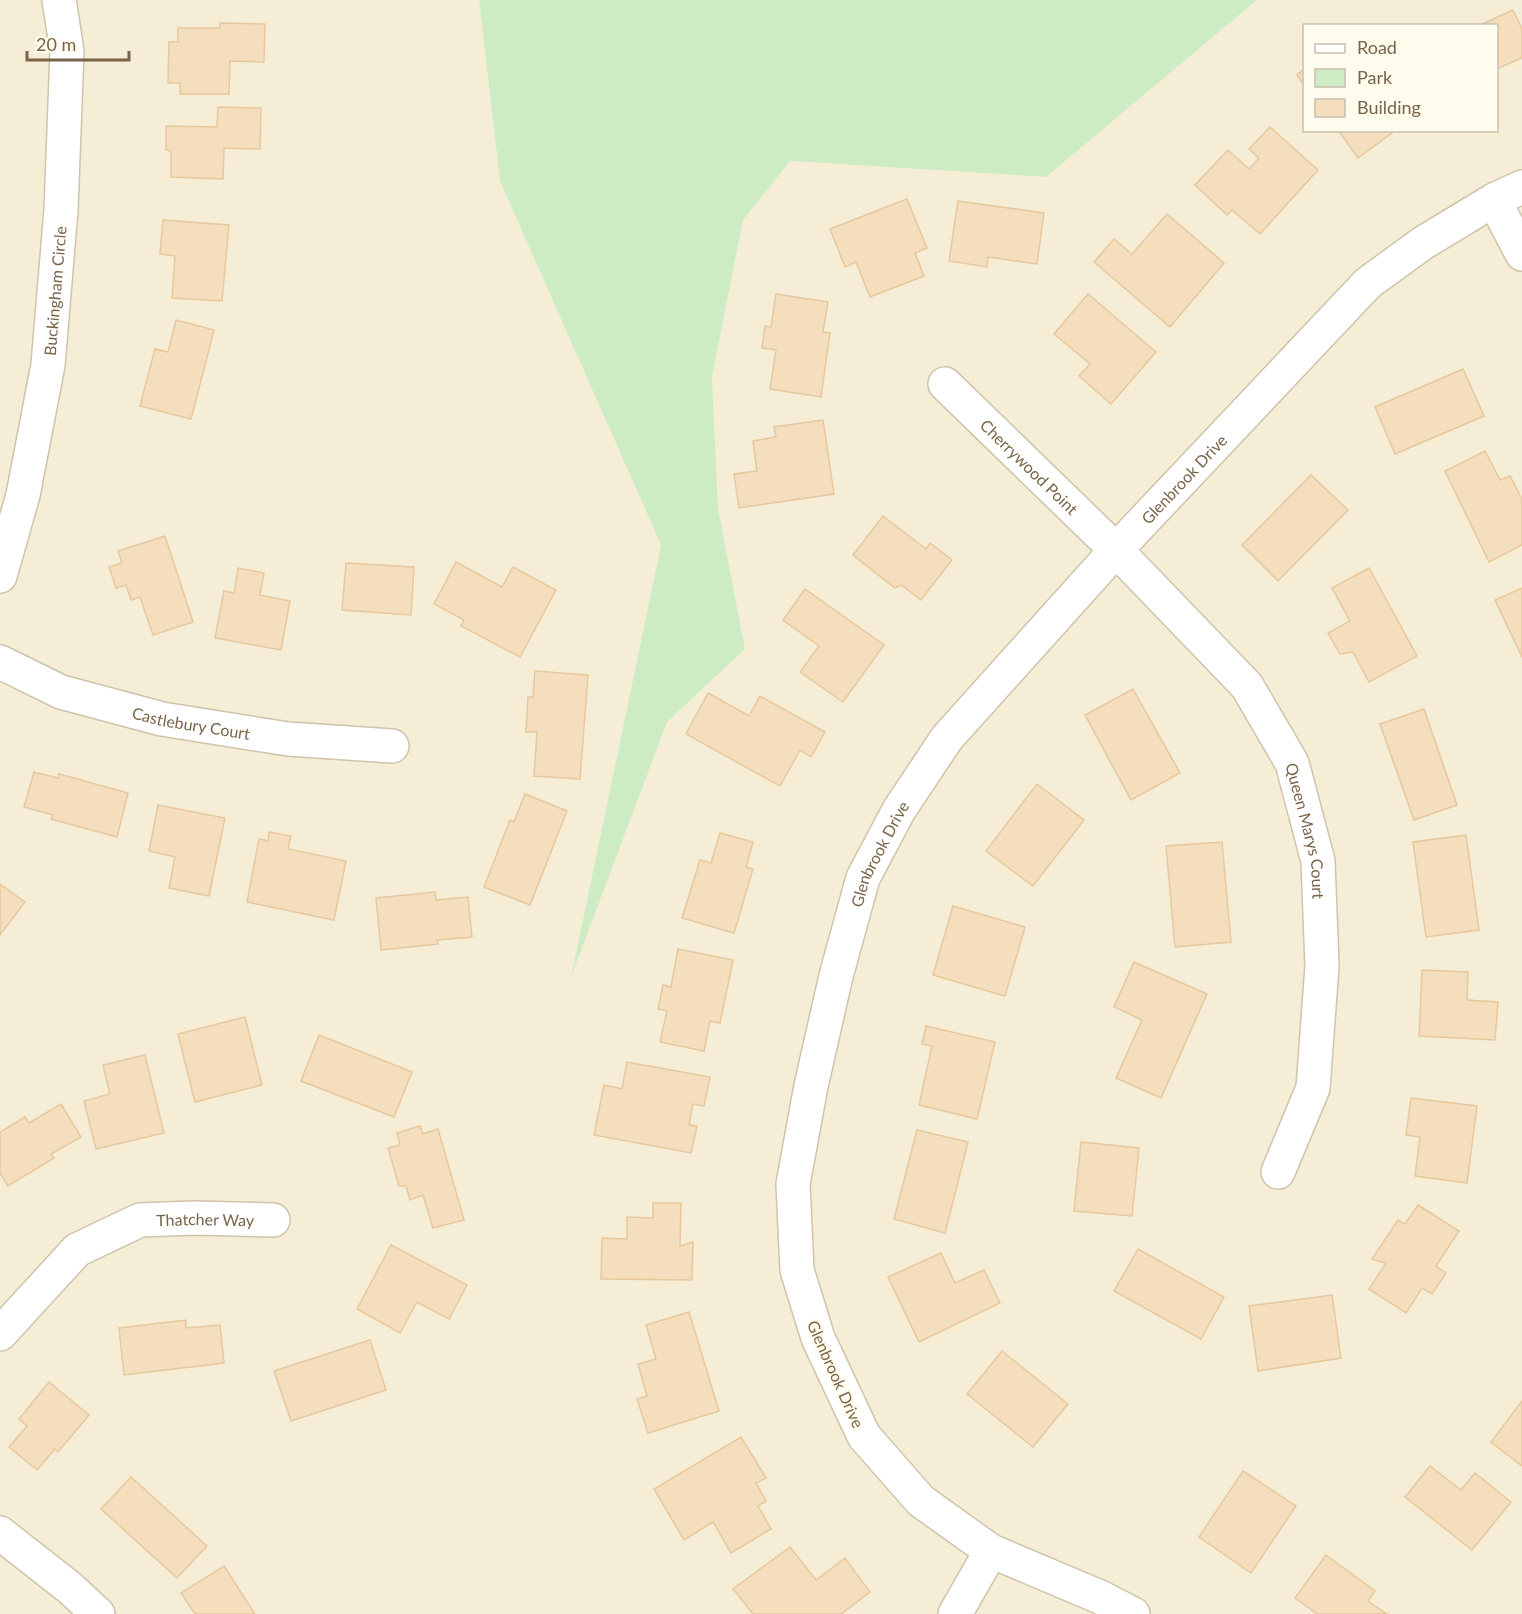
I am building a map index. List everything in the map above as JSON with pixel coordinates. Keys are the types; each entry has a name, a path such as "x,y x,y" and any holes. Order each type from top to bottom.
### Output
{"street":[{"name":"Buckingham Circle","path":"0,576 23,495 48,365 61,210 67,63 59,0"},
{"path":"1508,194 1522,254"},
{"name":"Glenbrook Drive","path":"1133,1614 1101,1596 991,1551 921,1501 864,1436 818,1338 797,1270 793,1184 811,1086 836,976 864,878 900,810 947,738 1116,550 1368,284 1423,243 1508,194"},
{"name":"Cherrywood Point","path":"945,384 1116,550"},
{"name":"Queen Marys Court","path":"1116,550 1247,686 1292,763 1318,861 1322,966 1313,1088 1278,1172"},
{"name":"Castlebury Court","path":"0,662 61,692 162,719 288,739 392,746"},
{"name":"Thatcher Way","path":"0,1334 77,1250 140,1220 194,1218 273,1220"},
{"path":"0,1533 70,1588 98,1614"},
{"path":"955,1614 991,1551"}],"shaded area":[{"path":"0,0 479,0 500,181 661,545 572,972 667,722 745,649 718,508 712,377 743,220 790,161 1046,177 1257,0 1522,0 1522,1614 0,1614"}],"green space":[{"path":"479,0 1257,0 1046,177 790,161 743,220 712,377 718,508 745,649 667,722 571,977 661,545 500,181"}],"building":[{"path":"1513,10 1522,29 1522,58 1498,68 1498,24 1482,24"},
{"path":"220,23 265,24 264,62 230,61 229,94 180,94 180,83 168,83 169,42 178,42 178,28 220,28"},
{"path":"1303,70 1303,84 1297,75"},
{"path":"218,107 261,108 260,149 224,148 223,179 171,177 171,151 166,150 166,126 217,127"},
{"path":"1270,127 1318,170 1260,234 1232,210 1227,215 1195,185 1228,150 1249,169 1259,158 1249,149"},
{"path":"1339,132 1393,132 1358,158"},
{"path":"907,199 927,248 915,253 924,276 870,297 856,262 845,267 830,229"},
{"path":"958,201 1044,213 1037,264 988,257 987,267 949,261"},
{"path":"1167,214 1224,263 1170,327 1094,262 1114,239 1132,254"},
{"path":"163,220 229,225 222,301 172,298 175,256 160,254"},
{"path":"776,294 828,302 823,332 830,333 821,397 770,389 776,350 762,348 765,326 771,327"},
{"path":"1088,294 1156,352 1111,404 1079,376 1090,364 1054,334"},
{"path":"176,320 214,330 191,419 140,406 155,349 168,352"},
{"path":"1463,369 1484,416 1395,454 1375,407"},
{"path":"823,420 834,494 739,508 734,474 757,471 753,441 776,437 774,427"},
{"path":"1485,451 1500,480 1510,476 1522,499 1522,545 1489,562 1445,471"},
{"path":"1311,475 1348,510 1278,581 1242,545"},
{"path":"883,516 926,549 930,543 952,560 921,600 901,585 895,588 853,555"},
{"path":"165,536 193,622 153,635 140,597 131,600 126,585 116,588 109,567 122,563 118,551"},
{"path":"456,562 502,587 513,567 556,590 520,657 461,626 464,620 434,604"},
{"path":"346,563 414,567 411,615 342,610"},
{"path":"238,568 264,573 260,595 290,601 281,650 215,638 224,591 234,593"},
{"path":"1369,568 1417,656 1369,682 1353,652 1340,654 1328,633 1350,621 1332,588"},
{"path":"1522,588 1522,657 1495,600"},
{"path":"805,589 884,645 843,702 800,672 819,646 783,620"},
{"path":"535,671 588,675 580,779 534,776 537,732 526,732 528,697 533,697"},
{"path":"1133,689 1180,773 1131,800 1085,715"},
{"path":"708,693 749,716 760,696 825,732 811,757 800,750 780,786 686,734"},
{"path":"1424,709 1457,805 1414,820 1380,724"},
{"path":"34,772 58,778 59,774 128,793 117,837 51,819 53,815 24,807"},
{"path":"1037,784 1084,820 1033,886 986,851"},
{"path":"525,794 567,811 530,905 484,887 510,820 514,822"},
{"path":"158,805 225,818 209,896 169,888 175,857 149,851"},
{"path":"269,832 291,836 288,849 346,861 334,920 247,902 259,839 268,841"},
{"path":"720,833 753,842 746,867 753,869 734,933 682,918 700,860 711,863"},
{"path":"1466,835 1479,930 1426,937 1413,842"},
{"path":"1222,842 1231,942 1175,947 1166,846"},
{"path":"0,884 25,902 0,935"},
{"path":"435,892 436,900 468,897 472,937 437,940 438,944 381,950 376,898"},
{"path":"953,906 1025,927 1005,996 933,975"},
{"path":"678,949 733,960 720,1023 710,1021 704,1051 660,1042 667,1011 658,1009 663,985 671,987"},
{"path":"1134,962 1207,994 1161,1098 1116,1078 1142,1020 1114,1007"},
{"path":"1422,970 1468,972 1467,1000 1498,1002 1495,1040 1419,1036"},
{"path":"245,1017 262,1085 195,1102 178,1034"},
{"path":"926,1026 995,1042 977,1119 919,1105 932,1046 922,1044"},
{"path":"319,1035 412,1072 394,1117 301,1081"},
{"path":"145,1055 164,1133 96,1149 84,1101 110,1094 103,1065"},
{"path":"627,1062 710,1077 704,1106 693,1104 689,1125 697,1126 691,1153 594,1135 604,1085 622,1089"},
{"path":"1411,1098 1477,1106 1467,1183 1415,1176 1420,1137 1406,1135"},
{"path":"61,1104 81,1137 51,1154 54,1158 8,1186 0,1173 0,1132 25,1117 29,1123"},
{"path":"420,1126 423,1134 438,1129 464,1220 433,1228 423,1195 410,1200 406,1186 399,1186 388,1148 400,1145 397,1133"},
{"path":"917,1130 968,1142 945,1233 894,1219"},
{"path":"1081,1142 1139,1148 1132,1216 1074,1211"},
{"path":"653,1203 681,1203 680,1246 693,1242 692,1280 601,1279 602,1238 627,1239 627,1217 653,1218"},
{"path":"1418,1205 1459,1231 1436,1266 1446,1273 1432,1294 1422,1288 1406,1313 1369,1289 1386,1263 1372,1259 1398,1220 1405,1224"},
{"path":"391,1245 467,1285 449,1319 417,1302 400,1333 357,1309"},
{"path":"1138,1249 1224,1297 1201,1339 1114,1291"},
{"path":"941,1253 955,1283 984,1270 1000,1303 919,1342 888,1277"},
{"path":"1332,1295 1341,1358 1258,1371 1249,1306"},
{"path":"689,1312 719,1411 648,1433 637,1399 647,1396 638,1364 656,1359 646,1325"},
{"path":"186,1320 186,1328 220,1325 224,1363 124,1375 119,1328"},
{"path":"370,1340 386,1390 291,1421 274,1371"},
{"path":"1002,1351 1068,1404 1033,1447 967,1394"},
{"path":"49,1382 89,1415 58,1452 55,1449 37,1470 9,1447 27,1426 19,1419"},
{"path":"1522,1401 1522,1466 1491,1442"},
{"path":"741,1437 766,1478 756,1483 766,1501 758,1506 771,1529 731,1553 713,1522 684,1540 654,1489"},
{"path":"1430,1466 1461,1490 1475,1473 1511,1502 1472,1550 1405,1497"},
{"path":"1243,1471 1296,1506 1251,1573 1199,1537"},
{"path":"131,1477 207,1546 177,1578 101,1509"},
{"path":"790,1547 816,1580 845,1558 870,1592 841,1614 753,1614 733,1589"},
{"path":"1326,1555 1375,1591 1368,1601 1387,1614 1317,1614 1295,1598"},
{"path":"224,1566 255,1614 195,1614 181,1593"}]}
